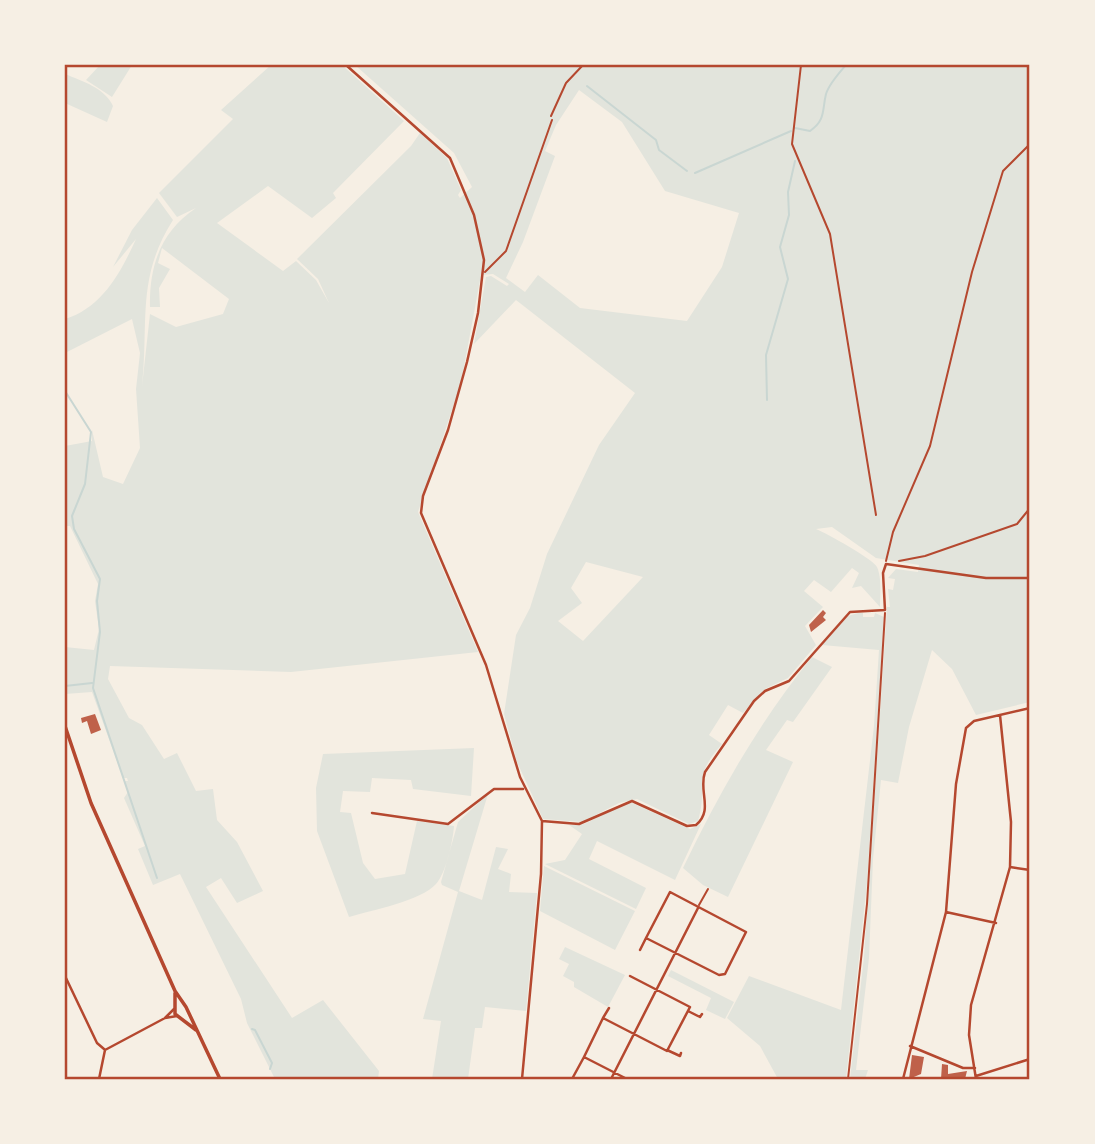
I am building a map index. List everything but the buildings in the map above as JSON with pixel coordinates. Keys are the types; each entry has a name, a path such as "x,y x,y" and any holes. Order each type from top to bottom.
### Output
{"street":[{"path":"346,65 450,158 474,215 485,272 465,372 423,496 421,513 486,665 525,790 542,821 541,874 522,1079"},
{"path":"542,821 579,824 632,801 687,826 696,825 704,817 706,810 702,785 705,772 754,701 765,691 789,681 850,612 885,610 883,573 886,564 986,578 1030,578"},
{"path":"903,1079 946,912 956,784 966,728 974,721 1030,708"},
{"path":"1000,715 1011,822 1010,867 971,1005 970,1035 976,1077 1030,1059"},
{"path":"65,726 91,803 175,991 220,1079"},
{"path":"372,813 448,824 494,789 525,790"},
{"path":"1010,867 1030,870"},
{"path":"640,950 646,937 670,892 744,930 746,936 723,975 646,937"},
{"path":"611,1079 699,906"},
{"path":"946,912 996,923"},
{"path":"65,976 97,1042 105,1050"},
{"path":"630,976 690,1007 667,1050"},
{"path":"175,991 174,1008 180,1017 198,1032"},
{"path":"105,1050 165,1018 174,1008 184,1005"},
{"path":"572,1079 609,1008"},
{"path":"688,1011 700,1017 702,1014"},
{"path":"165,1018 180,1017 187,1012"},
{"path":"603,1018 680,1056 681,1053"},
{"path":"910,1046 963,1068 975,1068"},
{"path":"99,1079 105,1050"},
{"path":"583,1057 627,1079"}],"lane":[{"path":"485,272 506,251 552,120"},
{"path":"699,906 708,889"}],"path":[{"path":"552,120 550,117 562,90 583,65"},
{"path":"801,65 793,119 794,154 823,212 830,234 876,515"},
{"path":"886,564 893,532 930,446 972,272 1003,171 1030,144"},
{"path":"899,561 925,556 1017,524 1030,508"},
{"path":"848,1079 867,904 885,610"}],"shaded area":[{"path":"100,65 132,65 112,97 86,80"},
{"path":"271,65 342,65 404,121 333,193 336,198 312,218 268,186 217,223 283,271 296,261 316,280 329,303 318,279 297,259 411,146 420,133 447,158 461,190 458,195 460,198 472,187 454,153 355,65 1030,65 1030,702 976,715 952,669 932,650 909,727 898,783 881,780 873,859 869,958 856,1070 868,1070 865,1079 850,1079 864,957 887,607 890,607 888,589 893,590 895,579 888,578 896,569 918,572 919,565 876,558 832,527 816,529 874,563 879,571 880,607 861,586 852,588 859,573 852,568 831,592 814,580 804,591 823,607 805,626 816,645 788,678 765,689 743,713 728,705 709,735 722,744 703,774 698,821 689,824 637,799 619,803 582,822 543,819 517,762 504,714 516,635 530,608 547,554 599,445 635,393 516,300 474,344 486,277 491,276 507,286 509,284 493,274 481,275 461,383 418,512 478,652 291,672 110,666 108,679 129,718 142,725 164,759 177,753 196,791 213,789 217,820 237,842 263,891 237,903 221,878 206,887 292,1018 323,1000 379,1071 378,1079 275,1079 247,1023 241,999 180,874 153,885 138,849 145,846 124,798 128,792 124,781 128,781 123,778 92,692 65,694 65,647 94,650 99,629 95,601 98,584 70,526 65,526 65,446 92,441 92,430 103,477 123,484 140,448 136,389 140,353 132,319 65,353 65,319 90,307 109,287 136,239 113,267 132,230 157,198 173,220 161,241 149,281 142,386 150,314 176,327 223,314 229,299 162,248 158,263 170,269 159,288 160,307 150,307 152,277 160,251 174,227 196,208 177,217 159,193 233,119 221,110","holes":["579,90 622,122 665,191 739,213 722,267 687,321 580,308 538,275 525,292 506,278 523,242 555,156 545,151 556,125","586,562 643,577 583,641 558,621 582,603 571,588"]},
{"path":"65,74 105,94 113,106 107,122 65,103"},
{"path":"863,613 863,617 874,617 875,613 884,617 867,883 846,1079 778,1079 760,1046 727,1018 749,976 841,1010 874,726 879,650 822,645 848,616"},
{"path":"812,657 832,667 793,722 787,720 766,750 793,762 728,897 703,885 683,868 741,759"},
{"path":"474,748 471,796 413,789 411,780 372,778 370,792 343,791 340,812 351,813 363,863 375,879 405,874 417,821 454,826 446,865 436,884 408,900 349,917 317,831 316,788 323,754"},
{"path":"488,794 459,891 482,900 496,847 508,849 498,869 511,874 509,892 537,893 526,1011 485,1007 482,1028 475,1028 468,1079 432,1079 441,1021 423,1019 458,892 441,882 458,822"},
{"path":"630,802 690,829 701,824 675,880 597,841 589,859 646,888 636,909 545,864 565,860 582,834 569,825 584,824"},
{"path":"544,866 635,911 615,950 540,911"},
{"path":"565,947 625,975 608,1007 574,987 574,982 563,976 569,964 559,959"},
{"path":"671,970 734,1002 725,1019 706,1010 711,998 668,976"}],"waterway":[{"path":"795,128 810,131 819,123 827,90 846,65"},
{"path":"587,86 656,140 659,150 687,171"},
{"path":"695,173 791,131"},
{"path":"767,400 766,355 788,279 780,247 789,215 788,192 795,161"},
{"path":"65,391 91,432 85,484 72,516 74,529 100,579 97,601 100,632 93,688 157,878"},
{"path":"65,686 92,683"},
{"path":"252,1029 272,1063 270,1069"}]}
